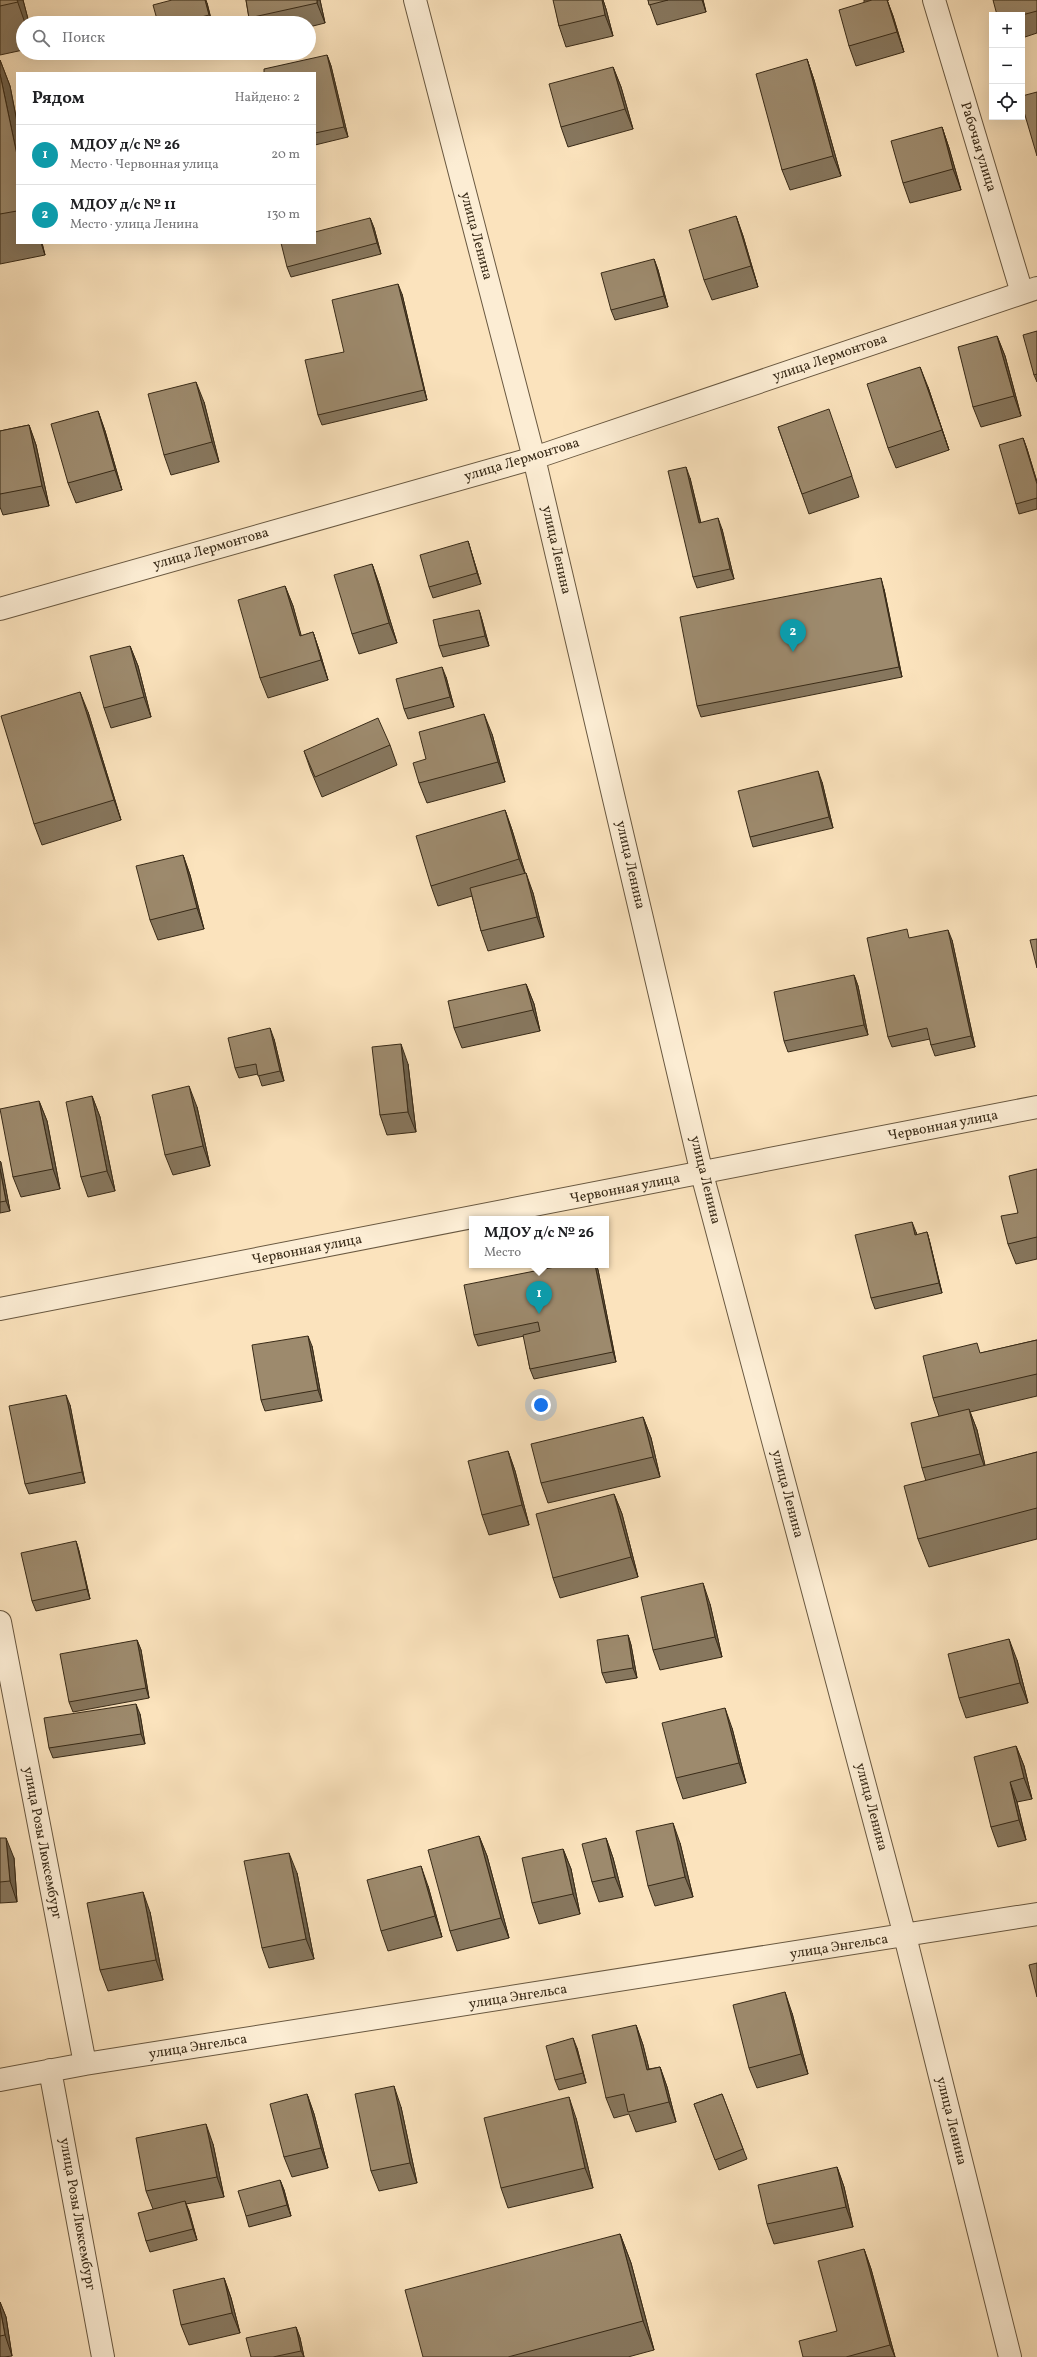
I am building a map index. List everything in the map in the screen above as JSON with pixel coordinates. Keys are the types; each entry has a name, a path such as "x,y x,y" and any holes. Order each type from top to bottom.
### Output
{"street":[{"name":"улица Ленина","path":"414,0 534,458 702,1174 905,1936 1010,2357"},
{"name":"Рабочая улица","path":"934,0 1029,290"},
{"name":"улица Лермонтова","path":"0,609 534,458 1029,290"},
{"name":"Червонная улица","path":"484,1216 1037,1107"},
{"name":"Червонная улица","path":"0,1309 469,1219"},
{"name":"улица Розы Люксембург","path":"0,1622 85,2064"},
{"name":"улица Энгельса","path":"0,2080 85,2064 1037,1914"},
{"name":"улица Розы Люксембург","path":"50,2070 103,2357"}],"building":[{"path":"0,0 17,0 18,2 0,6"},
{"path":"172,0 205,0 209,15 156,16 153,5"},
{"path":"246,0 317,0 317,3 258,16 249,16"},
{"path":"553,0 602,0 605,15 559,26"},
{"path":"648,0 668,0 649,5"},
{"path":"872,0 887,0 897,32 849,46 839,10"},
{"path":"993,0 1037,0 1037,11 1025,14 1025,12 996,12"},
{"path":"327,55 344,127 316,133 316,72 264,72 264,69 304,60 316,60 316,57"},
{"path":"807,59 833,156 782,170 756,74"},
{"path":"613,67 625,109 561,127 549,84"},
{"path":"0,74 16,150 16,211 0,214"},
{"path":"1037,92 1037,156 1025,115 1025,95"},
{"path":"942,127 953,169 903,183 891,141"},
{"path":"736,216 751,266 704,280 689,230"},
{"path":"370,218 377,243 287,267 281,244 316,244 316,232"},
{"path":"654,259 664,296 611,310 601,273"},
{"path":"398,284 424,390 318,415 305,360 344,352 332,300"},
{"path":"1037,331 1037,374 1034,375 1023,335"},
{"path":"997,336 1014,396 973,407 958,347"},
{"path":"920,367 942,430 888,448 867,384"},
{"path":"196,382 212,442 164,455 148,394"},
{"path":"829,409 852,476 802,494 778,427"},
{"path":"98,411 115,470 68,483 51,424"},
{"path":"29,425 42,486 0,494 0,431"},
{"path":"1023,438 1037,484 1037,498 1016,504 999,445"},
{"path":"686,467 699,523 718,518 730,569 693,577 668,471"},
{"path":"468,541 477,573 429,587 420,555"},
{"path":"372,564 389,623 352,634 334,575"},
{"path":"881,578 899,667 697,706 680,617"},
{"path":"285,586 300,636 313,632 321,660 260,678 238,600"},
{"path":"479,610 485,636 439,646 433,620"},
{"path":"130,646 144,697 104,708 90,656"},
{"path":"442,667 450,697 404,709 396,679"},
{"path":"80,692 114,800 34,824 1,716"},
{"path":"484,714 498,762 419,783 413,763 426,759 419,732"},
{"path":"378,718 390,745 315,777 304,751"},
{"path":"818,771 829,817 750,837 738,791"},
{"path":"505,810 519,859 431,886 416,836"},
{"path":"183,855 197,908 150,920 136,866"},
{"path":"526,873 537,917 481,931 470,888"},
{"path":"907,929 909,938 948,930 971,1036 931,1045 927,1028 888,1037 867,938"},
{"path":"1037,939 1037,968 1030,940"},
{"path":"854,975 864,1025 784,1041 774,992"},
{"path":"526,984 533,1010 454,1028 448,1001"},
{"path":"270,1028 280,1071 258,1076 256,1064 235,1068 228,1038"},
{"path":"401,1044 408,1112 380,1115 372,1047"},
{"path":"189,1086 203,1146 165,1155 152,1095"},
{"path":"92,1096 107,1171 81,1177 66,1102"},
{"path":"39,1101 53,1169 13,1177 0,1109"},
{"path":"0,1169 6,1201 0,1202"},
{"path":"1037,1169 1037,1237 1008,1244 1001,1216 1018,1213 1009,1176"},
{"path":"912,1222 915,1235 927,1232 939,1283 871,1298 855,1235"},
{"path":"550,1268 596,1268 613,1352 530,1369 523,1335 540,1331 538,1322 474,1335 464,1285"},
{"path":"308,1336 318,1390 261,1400 252,1345"},
{"path":"1037,1340 1037,1374 933,1398 923,1356 977,1343 980,1353"},
{"path":"66,1395 82,1472 25,1484 9,1406"},
{"path":"969,1409 980,1454 922,1468 911,1423"},
{"path":"643,1417 653,1457 541,1483 531,1444"},
{"path":"508,1451 522,1505 482,1515 468,1461"},
{"path":"1037,1452 1037,1508 918,1539 904,1486"},
{"path":"614,1494 631,1557 553,1578 536,1514"},
{"path":"76,1541 87,1589 32,1601 21,1553"},
{"path":"703,1583 715,1637 653,1650 641,1597"},
{"path":"628,1635 633,1668 602,1673 597,1640"},
{"path":"1009,1639 1020,1683 959,1698 948,1654"},
{"path":"137,1640 146,1688 69,1702 60,1654"},
{"path":"136,1704 141,1734 49,1748 44,1718"},
{"path":"725,1708 739,1763 676,1778 662,1723"},
{"path":"1016,1746 1024,1778 1010,1782 1019,1820 991,1827 974,1757"},
{"path":"673,1823 685,1877 648,1886 636,1831"},
{"path":"479,1836 501,1918 450,1931 428,1850"},
{"path":"0,1838 6,1838 10,1881 0,1882"},
{"path":"606,1838 615,1877 592,1882 582,1844"},
{"path":"563,1849 573,1894 532,1903 522,1858"},
{"path":"289,1853 306,1939 262,1948 244,1861"},
{"path":"421,1866 435,1916 381,1931 367,1880"},
{"path":"143,1892 156,1960 100,1970 87,1903"},
{"path":"1037,1963 1037,1997 1029,1965"},
{"path":"785,1992 801,2054 749,2068 733,2005"},
{"path":"636,2025 647,2070 660,2067 669,2102 628,2112 624,2094 606,2098 592,2035"},
{"path":"573,2038 583,2073 555,2080 546,2046"},
{"path":"394,2086 410,2163 371,2171 355,2094"},
{"path":"307,2094 321,2148 284,2157 270,2104"},
{"path":"722,2094 743,2149 715,2160 694,2104"},
{"path":"569,2097 585,2168 501,2188 484,2118"},
{"path":"206,2124 217,2177 146,2191 136,2138"},
{"path":"837,2167 846,2207 767,2224 758,2185"},
{"path":"280,2180 287,2205 246,2216 238,2191"},
{"path":"185,2201 193,2229 146,2241 138,2213"},
{"path":"620,2234 643,2321 508,2357 423,2357 405,2290"},
{"path":"864,2249 890,2345 846,2357 803,2357 799,2341 837,2331 818,2261"},
{"path":"224,2278 232,2313 181,2325 173,2290"},
{"path":"0,2308 5,2335 0,2336"},
{"path":"296,2327 301,2351 273,2357 251,2357 246,2338"}],"place":[{"name":"МДОУ д/с № 11","path":"793,652"},
{"name":"МДОУ д/с № 26","path":"539,1314"}]}
